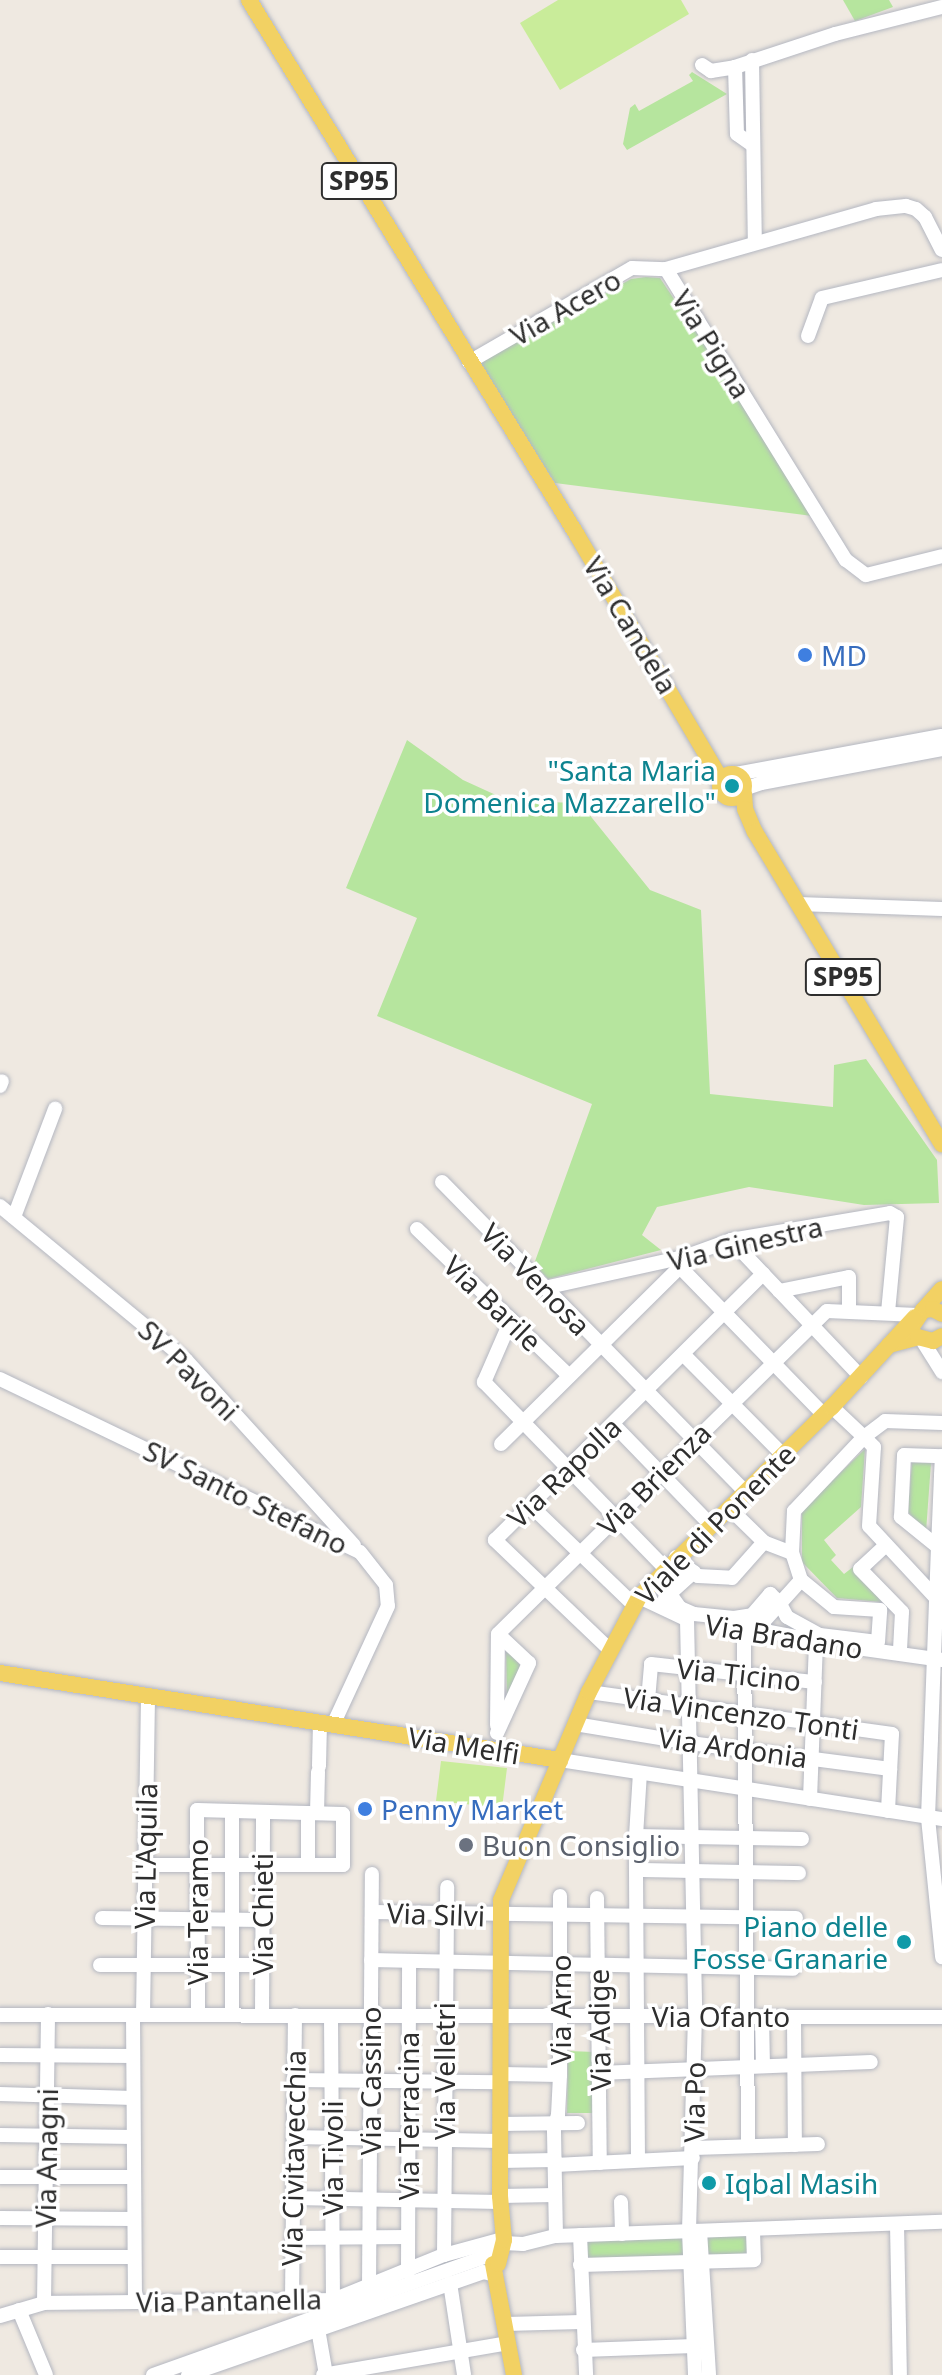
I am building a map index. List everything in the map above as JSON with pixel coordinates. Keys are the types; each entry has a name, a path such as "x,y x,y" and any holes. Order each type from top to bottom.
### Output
{"main road":[{"name":"SP95","path":"249,0 469,362"},
{"name":"Via Candela","path":"469,362 733,785 798,904 938,1124 942,1144"},
{"name":"Viale di Ponente","path":"514,2375 498,2258 500,1916 506,1885 589,1692 636,1601 671,1562 784,1456 942,1289"},
{"path":"920,1339 913,1327 918,1314 933,1309 942,1314"},
{"path":"893,1340 933,1341 942,1336"},
{"name":"Via Melfi","path":"0,1673 326,1724 496,1741 560,1760"}],"street":[{"path":"899,0 908,16"},
{"path":"702,65 711,71 735,67 942,7"},
{"path":"752,60 755,242"},
{"path":"735,67 737,134 753,145"},
{"name":"Via Pigna","path":"942,252 935,257 916,222 925,217 906,206 876,209 666,269 846,560 866,575 942,556"},
{"name":"Via Acero","path":"469,362 632,268 666,269"},
{"path":"808,336 822,298 942,270"},
{"path":"733,785 942,736"},
{"path":"733,785 761,783 942,749"},
{"path":"798,904 942,909"},
{"path":"14,1217 55,1109"},
{"name":"Via Venosa","path":"442,1182 694,1440"},
{"name":"SV Pavoni","path":"0,1206 186,1360 360,1552"},
{"name":"Via Ginestra","path":"544,1288 682,1262 731,1240 890,1213 897,1217 891,1314"},
{"name":"Via Barile","path":"417,1229 569,1376"},
{"path":"731,1240 861,1377"},
{"path":"501,1444 682,1262 724,1312 773,1362 874,1447 869,1526 936,1598"},
{"path":"763,1274 684,1355 784,1456"},
{"path":"779,1291 849,1277 849,1309"},
{"path":"811,1324 827,1311 849,1309 918,1314"},
{"path":"891,1314 893,1340"},
{"path":"511,1320 484,1382 617,1516 671,1562 698,1576 732,1578 764,1542"},
{"name":"Via Brienza","path":"498,1634 811,1324"},
{"path":"920,1339 942,1372"},
{"name":"Via Rapolla","path":"544,1588 495,1540 684,1355"},
{"name":"SV Santo Stefano","path":"0,1379 360,1552 386,1585 388,1606 326,1724"},
{"path":"670,1594 680,1608 694,1614 734,1618 752,1615 770,1594 779,1602 787,1617 820,1635 866,1645 878,1642 880,1610 834,1607 801,1580 792,1553 794,1511 864,1437 885,1421 942,1423"},
{"path":"613,1424 711,1525"},
{"path":"694,1440 746,1492"},
{"path":"938,1547 901,1517 904,1455 942,1456 936,1598 938,1688 935,1819 942,1957"},
{"name":"Via Bradano","path":"530,1505 579,1553 636,1601 687,1619 816,1642 866,1645 938,1660"},
{"path":"729,1508 764,1542 792,1553"},
{"path":"886,1545 860,1569 902,1612 900,1647"},
{"path":"655,1606 694,1572"},
{"path":"763,2066 747,1968 744,1674 750,1628 801,1580"},
{"path":"544,1588 609,1649"},
{"name":"Via Po","path":"687,1619 694,1837 696,2263"},
{"path":"496,1741 498,1634"},
{"path":"496,1741 529,1663 498,1634"},
{"path":"810,1799 816,1642"},
{"name":"Via Ticino","path":"648,1700 651,1664 815,1682"},
{"name":"Via Vincenzo Tonti","path":"589,1692 892,1734 890,1769"},
{"name":"Via L'Aquila","path":"135,2301 133,2056 143,1965 148,1697"},
{"path":"308,1865 312,1813 326,1724"},
{"name":"Via Ardonia","path":"575,1724 690,1743 890,1769"},
{"name":"Via Melfi","path":"560,1760 935,1819"},
{"path":"888,1811 890,1769"},
{"path":"638,2160 636,1836 640,1773"},
{"name":"Via Teramo","path":"198,2014 197,1810 232,1811"},
{"path":"144,1865 197,1865 232,1865 343,1865 343,1814 232,1811 232,1865 232,2014"},
{"name":"Via Chieti","path":"262,2015 263,1812"},
{"path":"636,1836 802,1839"},
{"path":"637,1870 799,1873"},
{"name":"Via Cassino","path":"369,2288 372,1874"},
{"name":"Via Velletri","path":"444,2255 443,2016 447,1887"},
{"name":"Via Arno","path":"556,2236 560,1896"},
{"name":"Via Adige","path":"597,1898 600,2163"},
{"name":"Via Silvi","path":"372,1912 796,1918"},
{"path":"102,1918 262,1920"},
{"path":"371,1960 793,1969"},
{"name":"Via Terracina","path":"408,2272 409,1961"},
{"path":"100,1965 262,1965"},
{"name":"Via Anagni","path":"44,2303 48,2014"},
{"name":"Via Ofanto","path":"0,2015 942,2017"},
{"name":"Via Civitavecchia","path":"292,2300 295,2015"},
{"name":"Via Tivoli","path":"331,2016 333,2300"},
{"path":"748,2145 747,2067 755,2016"},
{"path":"794,2017 795,2145"},
{"path":"0,2055 133,2056"},
{"path":"599,2073 871,2062"},
{"path":"294,2080 444,2081 560,2075"},
{"path":"0,2094 133,2098"},
{"path":"293,2137 444,2140 578,2123"},
{"path":"0,2135 133,2137"},
{"path":"500,2161 600,2163 748,2145 818,2144"},
{"path":"0,2177 134,2177"},
{"path":"293,2198 443,2201 555,2195"},
{"path":"621,2202 622,2234"},
{"path":"0,2218 134,2219"},
{"path":"188,2375 450,2283 530,2240 556,2236 942,2222"},
{"path":"897,2224 900,2375"},
{"path":"580,2265 754,2260 753,2229"},
{"path":"580,2235 581,2322 586,2375"},
{"path":"292,2238 408,2237"},
{"name":"Via Pantanella","path":"0,2316 44,2303 333,2300 369,2288 444,2255 498,2258"},
{"path":"0,2257 134,2257"},
{"path":"153,2375 498,2258"},
{"path":"695,2375 696,2263"},
{"path":"696,2263 709,2375"},
{"path":"450,2283 464,2375"},
{"path":"19,2310 46,2375"},
{"path":"506,2324 581,2322"},
{"path":"318,2329 325,2375 460,2350 511,2349"},
{"path":"583,2350 694,2346"}],"green space":[{"path":"558,0 681,0 689,14 560,90 520,23"},
{"path":"843,0 889,0 893,7 855,21"},
{"path":"692,72 727,94 627,150 623,144 630,108 635,104 639,111 693,81 689,75"},
{"path":"660,278 820,517 555,483 478,363 631,279"},
{"path":"407,740 463,780 509,801 580,803 650,890 701,910 710,1094 833,1107 834,1065 866,1059 937,1160 939,1203 864,1205 749,1187 657,1207 642,1235 661,1250 548,1279 534,1264 592,1104 377,1016 417,918 346,888"},
{"path":"865,1449 861,1507 824,1540 836,1555 831,1560 844,1574 853,1567 882,1602 837,1598 802,1562 802,1510"},
{"path":"912,1462 931,1463 926,1532 908,1512"},
{"path":"506,1650 522,1667 507,1700"},
{"name":"Buon Consiglio","path":"441,1761 507,1768 502,1808 436,1801"},
{"path":"568,2051 595,2052 595,2113 567,2113"},
{"path":"753,2229 754,2260 702,2262 709,2375 695,2375 690,2264 580,2265 580,2235"}],"place":[{"name":"MD","path":"805,655"},
{"name":"\"Santa Maria Domenica Mazzarello\"","path":"732,786"},
{"name":"Penny Market","path":"365,1809"},
{"name":"Buon Consiglio","path":"466,1845"},
{"name":"Piano delle Fosse Granarie","path":"904,1942"},
{"name":"Iqbal Masih","path":"709,2183"}]}
